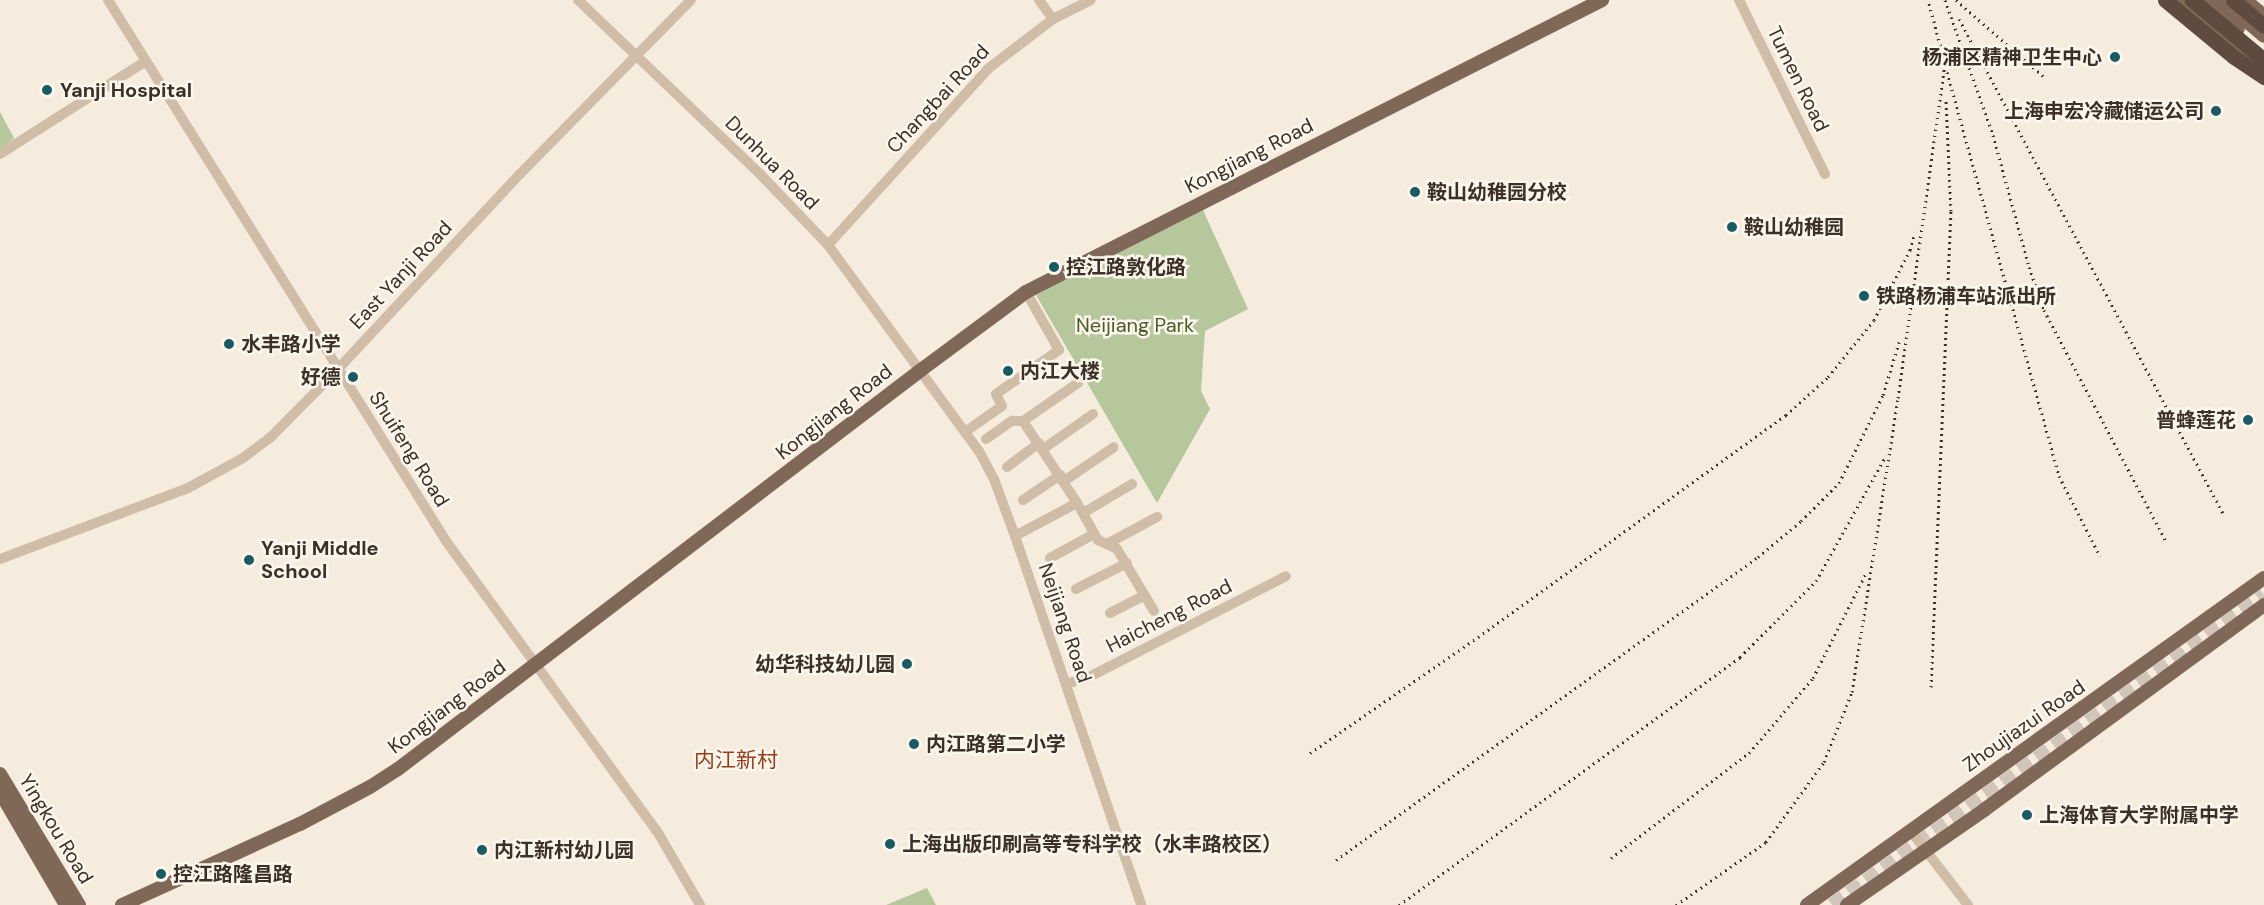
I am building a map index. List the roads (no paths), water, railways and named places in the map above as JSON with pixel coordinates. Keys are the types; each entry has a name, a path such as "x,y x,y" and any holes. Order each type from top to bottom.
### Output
{"highway":[{"path":"2165,0 2234,57 2264,76"},
{"path":"2192,0 2264,60"},
{"path":"2233,0 2264,26"}],"main road":[{"name":"Kongjiang Road","path":"122,905 300,824 370,787 428,747 1026,292 1602,0"},
{"path":"2181,0 2264,76"},
{"path":"2206,0 2264,52"},
{"path":"2222,0 2264,36"},
{"path":"2245,0 2264,16"},
{"name":"Zhoujiazui Road","path":"1807,905 2264,578"},
{"path":"1847,905 1924,849 1984,810 2264,605"},
{"name":"Yingkou Road","path":"0,774 79,905"},
{"name":"Yingkou Road","path":"0,792 66,905"},
{"path":"1820,905 1900,848"}],"street":[{"name":"Shuifeng Road","path":"108,0 446,541 657,831 700,905"},
{"name":"Dunhua Road","path":"578,0 760,174 828,244 921,370"},
{"name":"East Yanji Road","path":"0,559 156,502 224,469 270,438 338,369 519,175 691,0"},
{"path":"1040,0 1053,19"},
{"name":"Changbai Road","path":"828,244 970,86 1004,55 1053,19 1091,0"},
{"name":"Tumen Road","path":"1739,0 1825,174"},
{"path":"0,154 146,62"},
{"path":"965,432 1002,406 996,394 1059,350 1026,292"},
{"name":"Neijiang Road","path":"921,370 979,451 994,479 1016,536 1141,905"},
{"path":"986,439 1012,421 1023,421 1078,383"},
{"path":"1007,467 1093,414"},
{"path":"1023,421 1062,478 1098,540 1117,549 1154,611"},
{"path":"1023,500 1114,447"},
{"path":"1083,513 1132,484"},
{"path":"1016,536 1077,503"},
{"path":"1107,544 1157,517"},
{"path":"1050,558 1094,534"},
{"path":"1076,589 1127,563"},
{"name":"Haicheng Road","path":"1066,684 1089,677 1286,576"},
{"path":"1110,613 1145,595"},
{"path":"1911,831 1968,905"}],"tunnel":[{"path":"1832,905 2264,595"}],"railway":[{"path":"1676,905 1766,842 1824,762 1852,692 1898,398 1945,63 1928,0"},
{"path":"1945,0 1993,135 2029,267 2044,310 2166,541"},
{"path":"1956,0 2043,76"},
{"path":"1959,19 2224,515"},
{"path":"1947,72 2059,476 2100,556"},
{"path":"1931,687 1951,211 1946,99"},
{"path":"1310,753 1478,637 1786,415 1828,377 1874,320 1910,250 1915,233"},
{"path":"1336,860 1758,557 1801,521 1839,483 1883,395 1900,339"},
{"path":"1399,905 1740,657 1816,581 1886,456"},
{"path":"1611,858 1749,753 1813,678 1866,573"}],"place":[{"name":"杨浦区精神卫生中心","path":"2115,57"},
{"name":"Yanji Hospital","path":"47,90"},
{"name":"上海申宏冷藏储运公司","path":"2216,111"},
{"name":"鞍山幼稚园分校","path":"1415,192"},
{"name":"鞍山幼稚园","path":"1732,227"},
{"name":"控江路敦化路","path":"1054,267"},
{"name":"铁路杨浦车站派出所","path":"1864,296"},
{"name":"水丰路小学","path":"229,344"},
{"name":"内江大楼","path":"1008,371"},
{"name":"好德","path":"353,377"},
{"name":"普蜂莲花","path":"2248,420"},
{"name":"Yanji Middle School","path":"249,560"},
{"name":"幼华科技幼儿园","path":"907,664"},
{"name":"内江路第二小学","path":"914,744"},
{"name":"上海体育大学附属中学","path":"2027,815"},
{"name":"上海出版印刷高等专科学校（水丰路校区）","path":"890,844"},
{"name":"内江新村幼儿园","path":"482,850"},
{"name":"控江路隆昌路","path":"161,874"}],"district":[{"name":"内江新村","path":"736,760"}],"park label":[{"name":"Neijiang Park","path":"1135,325"}]}
